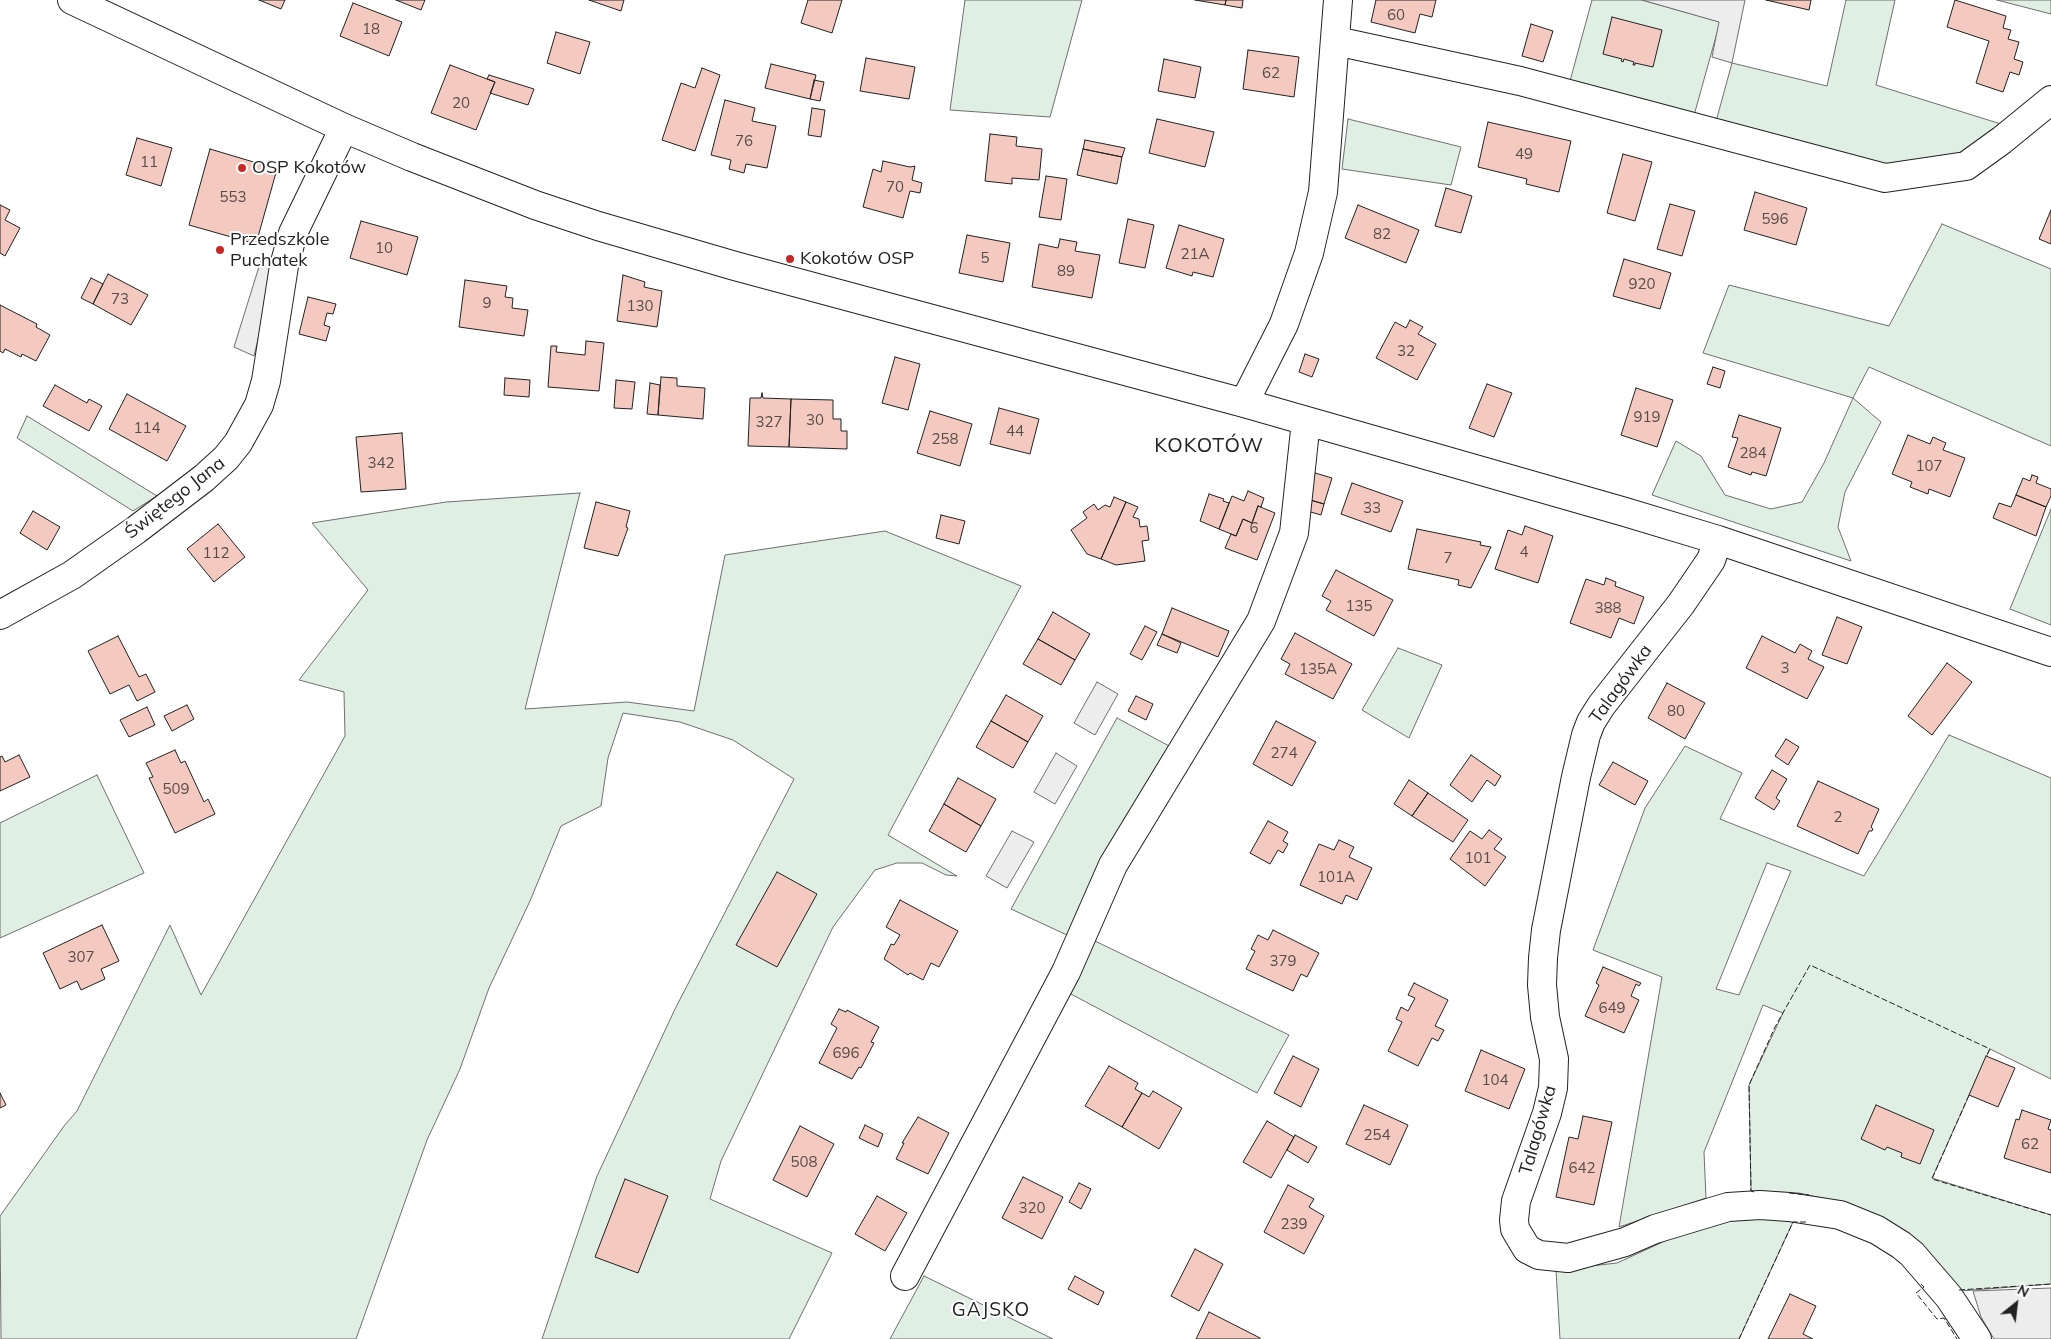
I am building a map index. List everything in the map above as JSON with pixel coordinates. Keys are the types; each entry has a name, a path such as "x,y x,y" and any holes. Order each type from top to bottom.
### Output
{"street":[{"path":"72,0 344,128 477,183 598,226 735,266 1244,403 1625,512 1718,540 2051,652"},
{"path":"1244,403 1284,324 1309,253 1323,192 1338,0"},
{"path":"1336,41 1520,81 1886,178 1966,166 2002,140 2051,100"},
{"name":"Świętego Jana","path":"0,615 72,575 136,530 204,478 226,458 238,443 259,405 266,381 284,266 293,233 344,128"},
{"path":"905,1276 1066,972 1113,864 1261,621 1294,532 1306,421"},
{"name":"Talagówka","path":"1718,540 1711,560 1681,604 1601,706 1591,722 1586,735 1548,921 1543,958 1542,993 1554,1059 1553,1088 1516,1201 1515,1229 1527,1249 1539,1255 1568,1258 1618,1245 1655,1229 1728,1207 1760,1204 1789,1206 1840,1215 1877,1230 1902,1245 1912,1254 1949,1297 1977,1339"}],"green space":[{"path":"965,0 1082,0 1050,117 950,110"},
{"path":"1592,0 1642,0 1720,22 1693,119 1570,81"},
{"path":"1846,0 1895,0 1876,85 2001,124 1964,155 1880,168 1715,125 1732,63 1827,86"},
{"path":"1997,0 2051,0 2051,14"},
{"path":"1348,119 1461,147 1451,185 1342,169"},
{"path":"1942,224 2051,269 2051,446 1869,367 1853,398 1703,353 1729,285 1889,326"},
{"path":"1853,398 1881,422 1845,492 1838,527 1851,561 1652,495 1676,441 1701,456 1725,495 1771,509 1802,502 1824,463"},
{"path":"27,416 157,496 133,511 17,438"},
{"path":"580,493 525,709 627,702 694,711 725,555 885,531 1021,586 888,835 957,876 946,875 922,863 897,863 875,870 833,927 721,1161 710,1199 832,1253 789,1339 542,1339 597,1176 675,1009 794,779 733,740 680,722 623,713 608,758 601,806 561,826 530,901 489,988 460,1069 427,1140 356,1339 1,1339 0,1216 64,1126 77,1111 170,925 201,995 345,736 344,692 299,680 368,590 312,523 446,502"},
{"path":"2051,509 2051,625 2010,609"},
{"path":"1398,648 1442,665 1409,738 1362,710"},
{"path":"1117,718 1171,747 1069,936 1011,909"},
{"path":"1949,735 2051,778 2051,1079 1990,1049 1932,1178 2051,1215 2051,1284 1960,1291 1839,1202 1799,1193 1751,1191 1749,1085 1783,1013 1763,1005 1704,1152 1706,1198 1619,1227 1662,977 1593,950 1645,808 1685,746 1742,773 1720,819 1864,876","holes":["1767,863 1791,871 1739,995 1716,989"]},
{"path":"97,775 144,873 0,938 0,823"},
{"path":"1093,940 1289,1035 1257,1093 1069,993"},
{"path":"1750,1214 1793,1222 1739,1339 1560,1339 1556,1270 1617,1263 1689,1230"},
{"path":"924,1276 1053,1339 890,1339"}],"shaded area":[{"path":"1642,0 1745,0 1732,63 1712,57 1719,22"},
{"path":"262,257 277,261 254,356 234,347"},
{"path":"1097,682 1118,694 1095,735 1074,723"},
{"path":"1056,753 1077,766 1055,804 1034,792"},
{"path":"1012,831 1034,842 1007,888 986,876"},
{"path":"2051,1288 2051,1339 1994,1339 1981,1317 1973,1291"}],"building":[{"path":"259,0 285,0 281,9"},
{"path":"396,0 425,0 421,10"},
{"path":"589,0 624,0 621,11"},
{"path":"808,0 842,0 832,33 801,23"},
{"path":"1195,0 1226,0 1225,5"},
{"path":"1226,0 1243,0 1242,8 1225,5"},
{"path":"1376,0 1436,0 1432,17 1420,14 1415,33 1371,22"},
{"path":"1766,0 1811,0 1809,10"},
{"path":"1955,0 2006,16 2003,28 2011,30 2008,39 2019,42 2014,59 2023,62 2019,75 2010,72 2003,92 1976,83 1989,41 1947,27"},
{"path":"353,3 402,22 389,56 340,36"},
{"path":"1612,17 1662,30 1653,67 1635,63 1633,65 1634,62 1624,59 1623,62 1621,61 1622,59 1603,54"},
{"path":"1531,24 1553,31 1543,62 1522,56"},
{"path":"556,32 590,42 580,74 547,63"},
{"path":"1248,50 1299,57 1294,97 1243,89"},
{"path":"866,58 915,67 909,99 860,91"},
{"path":"1164,59 1201,67 1195,98 1158,91"},
{"path":"771,64 816,75 810,99 765,88"},
{"path":"450,65 495,82 476,130 431,113"},
{"path":"702,68 720,75 695,151 662,140 681,83 695,88"},
{"path":"489,75 534,89 528,105 490,93 495,82 487,79"},
{"path":"814,80 824,82 820,101 810,99"},
{"path":"725,100 755,108 752,121 776,126 767,168 746,164 744,173 729,169 731,160 711,155"},
{"path":"812,108 825,110 821,137 808,135"},
{"path":"1157,119 1214,132 1205,167 1149,153"},
{"path":"1488,122 1571,141 1559,192 1526,184 1527,179 1478,167"},
{"path":"990,134 1017,137 1016,146 1042,149 1039,180 1012,178 1012,184 985,181"},
{"path":"137,138 172,148 161,186 126,175"},
{"path":"1085,140 1125,148 1122,157 1083,149"},
{"path":"210,149 277,169 256,244 189,225"},
{"path":"1083,149 1122,157 1117,184 1077,175"},
{"path":"1623,154 1652,162 1635,221 1607,213"},
{"path":"883,161 910,167 915,166 912,180 922,183 920,193 910,191 903,218 863,207 873,169 881,172"},
{"path":"1046,176 1067,179 1061,220 1039,217"},
{"path":"1446,188 1472,196 1461,233 1435,226"},
{"path":"1755,192 1807,208 1796,245 1744,230"},
{"path":"1670,204 1695,211 1682,256 1657,249"},
{"path":"0,205 10,210 5,220 20,228 5,256 0,253"},
{"path":"1358,205 1419,230 1406,263 1345,238"},
{"path":"2051,210 2051,244 2039,239"},
{"path":"1128,219 1154,225 1145,268 1119,263"},
{"path":"361,221 418,237 407,275 350,258"},
{"path":"1179,225 1224,239 1213,277 1193,272 1192,276 1166,268"},
{"path":"967,235 1010,243 1003,282 959,273"},
{"path":"1060,239 1077,242 1075,251 1100,255 1092,298 1032,287 1039,244 1058,248"},
{"path":"1624,259 1671,273 1660,309 1613,296"},
{"path":"108,274 148,295 131,325 93,304"},
{"path":"623,275 645,282 644,287 662,291 657,327 617,321"},
{"path":"91,278 103,284 93,304 81,298"},
{"path":"465,280 507,286 505,297 513,298 512,308 528,310 524,336 459,327"},
{"path":"308,297 336,304 333,314 327,313 324,325 330,327 326,341 299,334"},
{"path":"0,305 37,324 36,327 50,335 36,361 22,354 21,357 5,349 3,353 0,351"},
{"path":"1410,320 1423,327 1418,334 1436,344 1417,380 1376,358 1395,322 1406,328"},
{"path":"586,341 604,343 599,391 548,387 551,346 557,346 556,352 585,355"},
{"path":"1305,354 1319,359 1312,377 1299,372"},
{"path":"895,357 920,364 908,410 882,403"},
{"path":"1713,367 1725,371 1720,388 1707,384"},
{"path":"661,377 677,378 677,386 705,388 703,419 658,415"},
{"path":"505,378 530,380 529,397 504,395"},
{"path":"616,380 635,382 632,409 614,408"},
{"path":"650,383 660,385 658,415 647,414"},
{"path":"1487,384 1512,393 1494,437 1469,428"},
{"path":"55,385 87,403 89,399 102,406 89,431 43,406"},
{"path":"1636,388 1673,400 1657,447 1621,435"},
{"path":"762,393 763,398 791,399 789,447 748,446 750,398 761,398"},
{"path":"127,394 186,426 167,461 109,429"},
{"path":"791,399 833,400 833,419 841,419 841,431 847,431 847,449 789,447"},
{"path":"999,408 1039,419 1030,454 990,444"},
{"path":"930,411 972,424 960,466 917,453"},
{"path":"1739,415 1781,428 1766,476 1752,472 1751,475 1728,467 1738,438 1732,437"},
{"path":"402,433 406,489 361,492 356,437"},
{"path":"1908,435 1930,444 1933,437 1946,443 1943,450 1965,458 1950,497 1929,489 1928,494 1910,487 1912,482 1892,474"},
{"path":"1315,473 1332,478 1324,504 1307,499"},
{"path":"2032,475 2038,477 2036,483 2051,489 2051,496 2046,507 2016,495 2023,478 2030,481"},
{"path":"1352,483 1403,501 1391,532 1341,514"},
{"path":"1248,491 1264,498 1261,507 1258,506 1252,523 1243,519 1236,536 1219,529 1232,496 1244,501"},
{"path":"1209,494 1224,499 1223,501 1229,503 1219,529 1200,521"},
{"path":"2016,495 2046,507 2036,536 1993,518 1999,503 2011,507"},
{"path":"1114,497 1126,502 1101,559 1087,554 1071,530 1087,518 1083,512 1094,504 1098,510 1105,505 1110,507"},
{"path":"1310,500 1324,504 1321,515 1307,511"},
{"path":"596,502 630,511 626,527 628,528 618,556 584,548"},
{"path":"1126,502 1138,507 1133,517 1139,519 1140,527 1147,526 1149,540 1142,541 1145,561 1116,565 1101,559"},
{"path":"1258,506 1275,513 1257,560 1225,548 1231,534 1236,536 1243,519 1252,523"},
{"path":"33,511 60,527 47,550 20,533"},
{"path":"941,515 965,521 959,544 936,538"},
{"path":"218,524 245,557 214,582 187,549"},
{"path":"1525,526 1553,536 1538,583 1495,569 1508,530 1522,535"},
{"path":"1417,529 1481,542 1480,545 1491,547 1471,588 1458,585 1459,580 1408,569"},
{"path":"1336,570 1393,600 1374,636 1326,610 1331,601 1322,596"},
{"path":"1606,578 1616,582 1615,586 1644,597 1634,624 1619,618 1611,638 1570,623 1586,579 1604,585"},
{"path":"1172,608 1229,631 1218,657 1162,634"},
{"path":"1053,612 1090,634 1075,660 1038,639"},
{"path":"1837,617 1862,627 1847,664 1822,655"},
{"path":"1145,626 1157,632 1142,660 1130,654"},
{"path":"1295,633 1352,664 1333,699 1285,674 1290,664 1281,659"},
{"path":"1162,634 1181,643 1177,653 1157,645"},
{"path":"118,636 139,677 146,674 155,692 137,701 129,685 110,694 88,651"},
{"path":"1762,636 1795,653 1800,644 1812,651 1808,659 1824,667 1807,699 1746,668"},
{"path":"1038,639 1075,660 1061,685 1023,664"},
{"path":"1947,663 1972,682 1932,735 1908,716"},
{"path":"1667,683 1705,703 1685,739 1648,718"},
{"path":"1006,695 1043,716 1028,742 991,721"},
{"path":"1136,696 1153,704 1146,720 1128,711"},
{"path":"187,705 194,719 172,731 164,716"},
{"path":"147,707 155,725 129,737 120,720"},
{"path":"991,721 1028,742 1013,768 976,747"},
{"path":"1276,721 1316,742 1292,786 1253,764"},
{"path":"1786,739 1799,747 1788,765 1775,756"},
{"path":"175,750 181,763 185,761 204,802 208,799 215,814 175,833 149,778 153,777 146,763"},
{"path":"19,755 30,777 0,791 0,757 2,756 5,762"},
{"path":"1471,755 1501,776 1495,786 1487,780 1472,802 1450,785"},
{"path":"1613,762 1648,781 1635,805 1599,785"},
{"path":"1772,770 1787,779 1776,798 1780,801 1774,810 1755,798"},
{"path":"958,778 996,799 981,826 944,804"},
{"path":"1409,780 1428,793 1412,816 1394,804"},
{"path":"1818,781 1879,809 1871,827 1873,829 1869,831 1858,854 1797,826"},
{"path":"1428,793 1468,820 1453,842 1412,816"},
{"path":"944,804 981,826 966,852 929,831"},
{"path":"1268,821 1288,832 1283,841 1288,844 1283,853 1278,850 1270,864 1250,853"},
{"path":"1489,830 1502,839 1494,849 1506,857 1485,886 1450,859 1470,831 1482,839"},
{"path":"1339,840 1354,847 1349,857 1372,868 1357,900 1346,895 1342,904 1300,885 1319,844 1334,850"},
{"path":"777,872 817,894 777,967 736,945"},
{"path":"900,900 958,931 939,967 931,963 923,980 910,973 908,975 884,959 891,944 894,945 900,935 886,927"},
{"path":"102,925 119,961 101,969 105,979 81,990 77,981 60,989 43,953"},
{"path":"1273,930 1319,953 1307,977 1301,974 1293,991 1246,969 1255,951 1251,949 1258,935 1268,940"},
{"path":"1603,967 1641,983 1639,986 1636,984 1631,996 1639,1000 1624,1033 1585,1016 1599,985 1596,983"},
{"path":"1414,983 1448,1000 1435,1026 1444,1030 1438,1041 1432,1038 1418,1066 1388,1051 1402,1022 1396,1019 1401,1007 1408,1011 1415,998 1408,995"},
{"path":"839,1009 846,1012 847,1010 879,1027 871,1042 874,1043 861,1068 859,1067 852,1079 819,1063 837,1028 831,1024"},
{"path":"1481,1050 1525,1069 1509,1109 1465,1091"},
{"path":"1293,1056 1319,1069 1301,1107 1274,1093"},
{"path":"1986,1056 2015,1068 1998,1107 1969,1095"},
{"path":"1109,1066 1138,1083 1135,1089 1142,1093 1122,1127 1085,1106"},
{"path":"1153,1091 1182,1108 1159,1149 1122,1127 1142,1093 1149,1097"},
{"path":"0,1093 6,1105 0,1108"},
{"path":"1364,1105 1408,1125 1390,1165 1346,1144"},
{"path":"1876,1105 1934,1130 1920,1164 1901,1157 1902,1153 1887,1147 1885,1150 1861,1139"},
{"path":"2022,1110 2051,1120 2048,1129 2051,1130 2051,1173 2004,1158 2016,1119 2019,1120"},
{"path":"1583,1116 1612,1122 1594,1205 1556,1197 1569,1137 1578,1139"},
{"path":"918,1117 949,1133 928,1174 896,1159 904,1143 902,1143"},
{"path":"1267,1121 1294,1137 1271,1178 1243,1162"},
{"path":"865,1125 883,1134 878,1147 859,1138"},
{"path":"800,1126 834,1144 807,1197 773,1180"},
{"path":"1295,1135 1317,1147 1308,1163 1287,1150"},
{"path":"1023,1177 1063,1197 1042,1239 1002,1218"},
{"path":"625,1179 668,1196 638,1273 595,1257"},
{"path":"1079,1183 1091,1189 1081,1209 1069,1202"},
{"path":"1288,1185 1314,1199 1309,1207 1324,1216 1304,1254 1264,1232"},
{"path":"877,1196 907,1213 885,1251 855,1234"},
{"path":"1195,1249 1223,1264 1199,1311 1171,1296"},
{"path":"1075,1276 1104,1292 1098,1305 1068,1289"},
{"path":"1790,1294 1816,1306 1803,1334 1813,1339 1768,1339"},
{"path":"1209,1312 1260,1338 1260,1339 1196,1339"}],"fence":[{"path":"1754,1192 1751,1191 1749,1085 1775,1027 1810,965 1990,1049 1986,1056"},
{"path":"1969,1095 1932,1179 2051,1215"},
{"path":"1789,1193 1809,1195"},
{"path":"1739,1339 1793,1222 1806,1222"},
{"path":"1921,1284 1924,1287 1916,1293 1937,1319 1944,1318 1957,1339"},
{"path":"1959,1290 2051,1284"}],"place":[{"name":"OSP Kokotów","path":"242,168"},
{"name":"Przedszkole Puchatek","path":"220,250"},
{"name":"Kokotów OSP","path":"790,259"}],"district":[{"name":"KOKOTÓW","path":"1209,446"},
{"name":"GAJSKO","path":"991,1310"}]}
